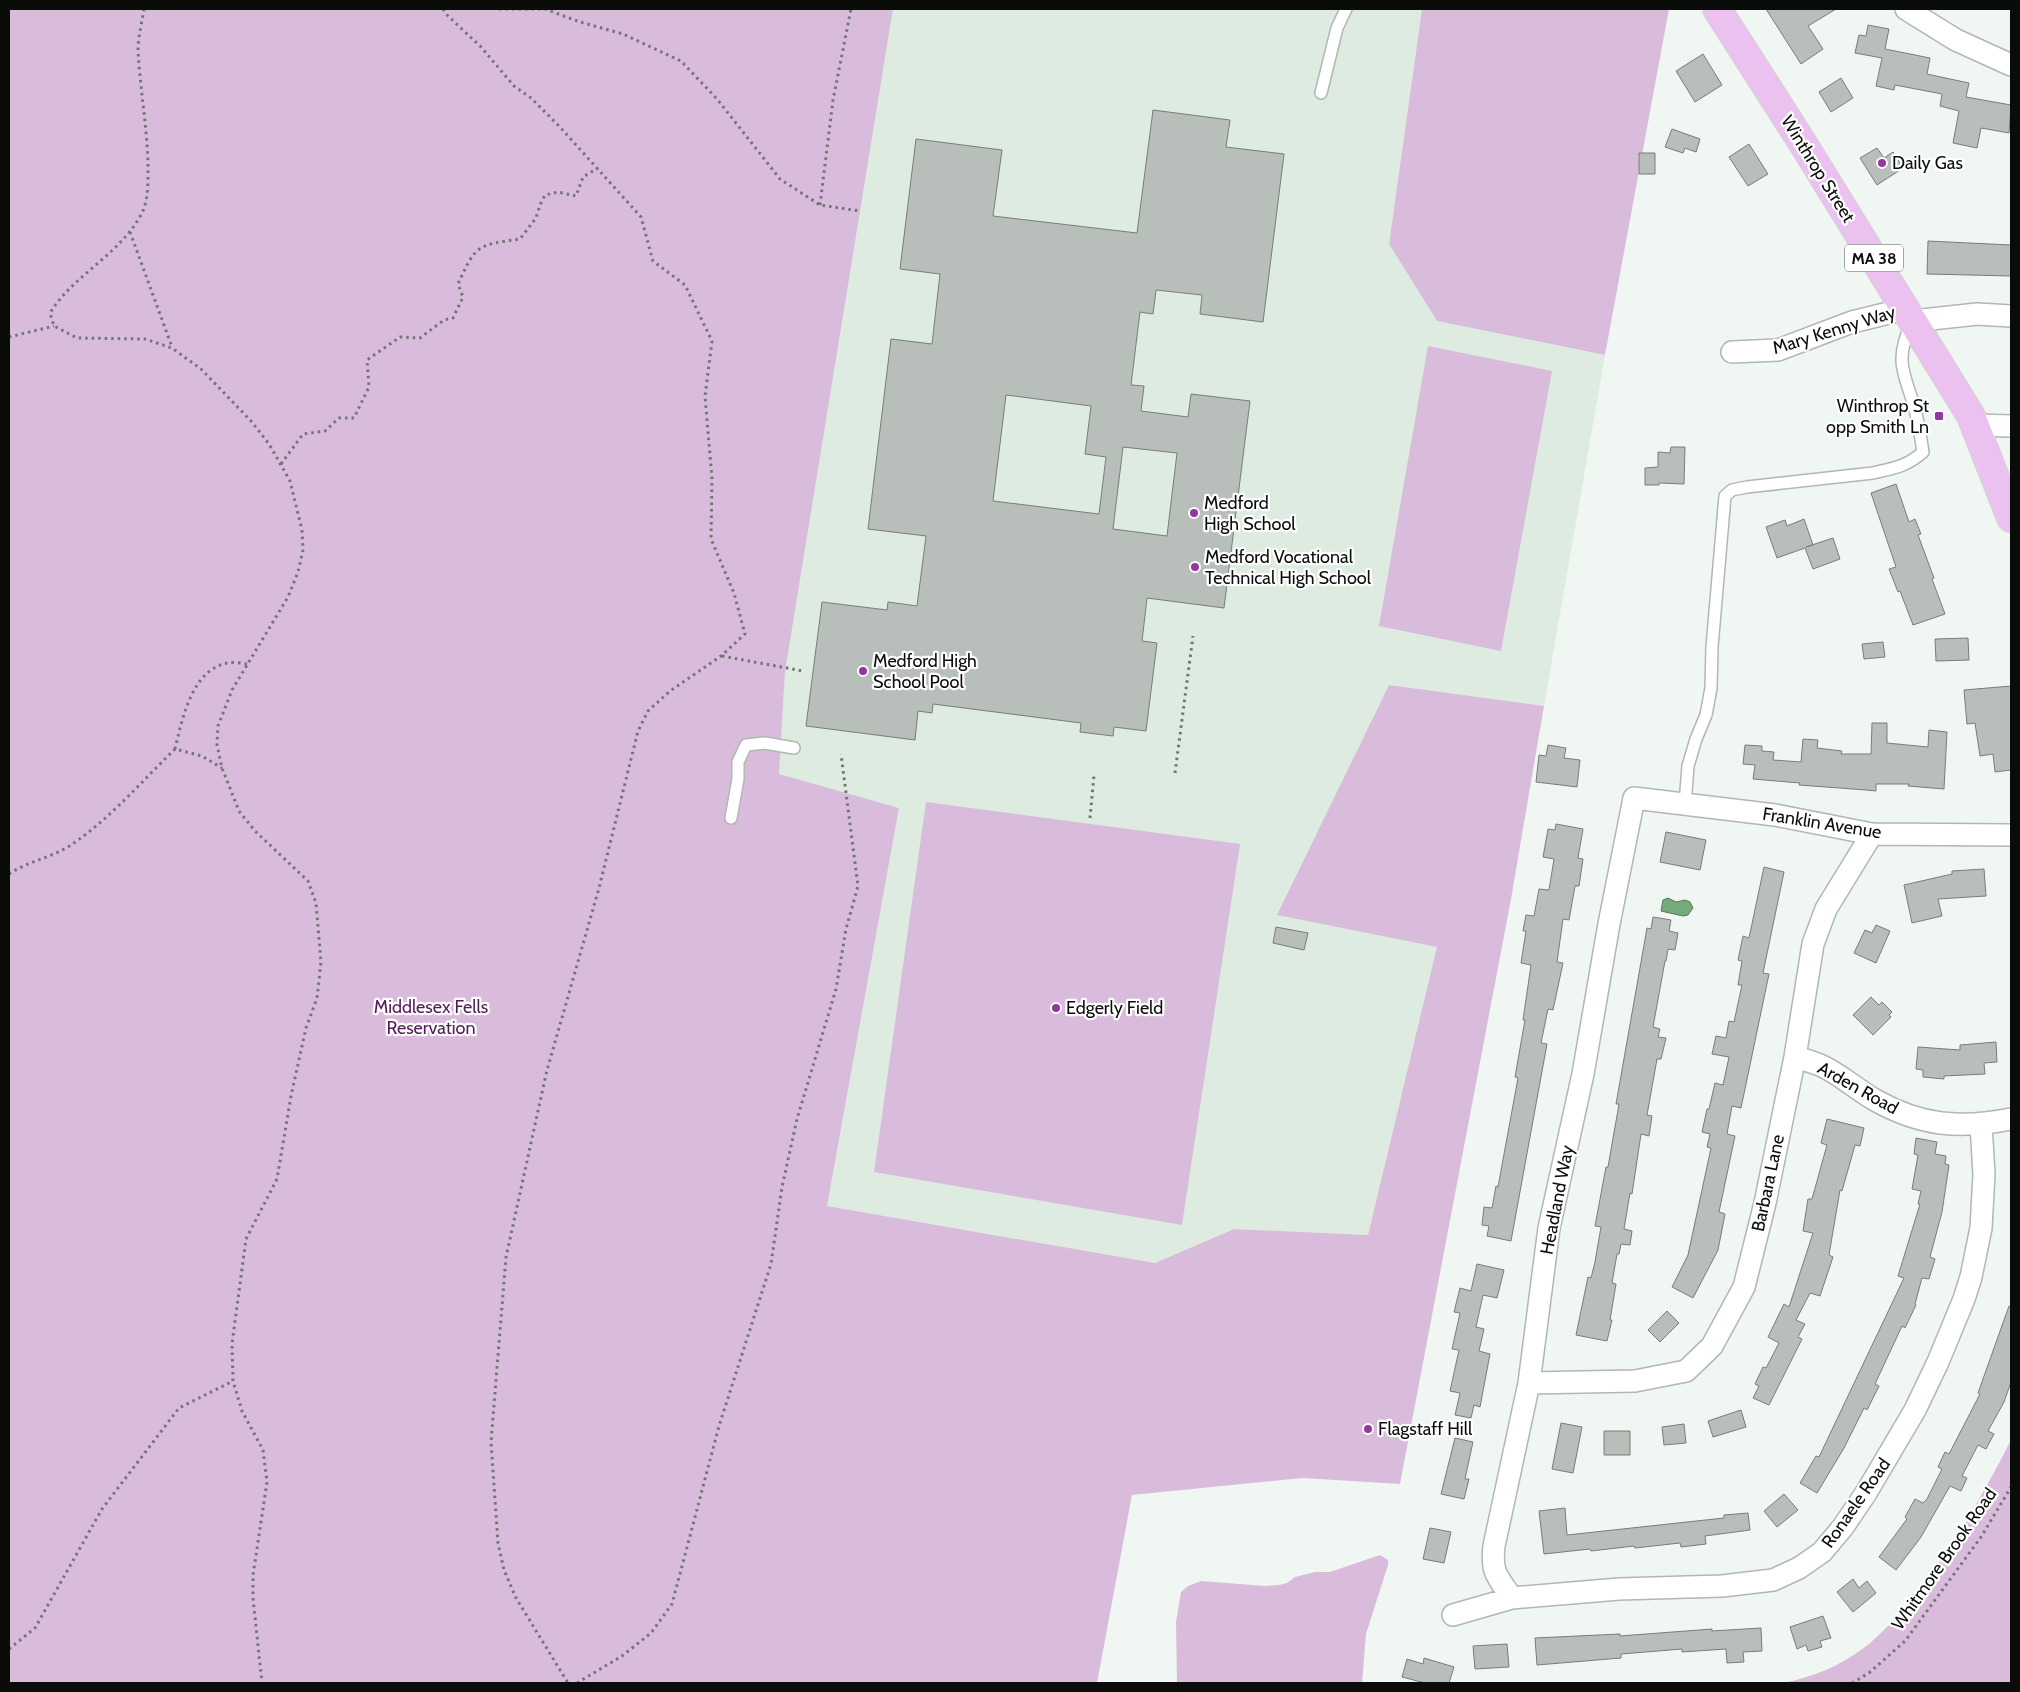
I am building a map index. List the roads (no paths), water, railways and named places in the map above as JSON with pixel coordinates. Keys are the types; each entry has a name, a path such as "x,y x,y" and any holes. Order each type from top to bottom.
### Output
{"main road":[{"name":"Winthrop Street","path":"1717,9 1971,416 2011,518"}],"street":[{"path":"1906,9 1956,40 2011,65"},
{"name":"Mary Kenny Way","path":"1732,352 1778,350 1852,322 1909,315 1977,314 2011,316"},
{"path":"1975,425 2011,426"},
{"name":"Franklin Avenue","path":"1634,798 1775,815 1872,834 2011,835"},
{"name":"Headland Way","path":"1512,1598 1492,1565 1494,1546 1529,1383 1549,1228 1583,1074 1609,924 1634,798"},
{"name":"Barbara Lane","path":"1529,1383 1635,1380 1686,1372 1712,1346 1744,1287 1765,1203 1795,1056 1809,962 1819,925 1826,909 1872,834"},
{"name":"Arden Road","path":"1795,1056 1820,1066 1873,1099 1910,1116 1944,1124 1981,1125 2011,1119"},
{"name":"Ronaele Road","path":"1453,1615 1512,1598 1618,1589 1722,1586 1774,1580 1799,1568 1822,1552 1843,1527 1866,1493 1915,1410 1938,1362 1964,1299 1971,1277 1981,1228 1984,1174 1981,1125"}],"lane":[{"path":"1320,93 1338,28 1346,9"},
{"path":"1685,804 1688,766 1706,715 1711,688 1712,647 1725,496 1732,490 1746,486 1873,473 1910,463 1923,452 1917,417 1901,366 1903,342 1909,315"},
{"path":"731,818 738,779 738,762 746,746 765,743 794,748"}],"place":[{"name":"Daily Gas","path":"1882,163"},
{"name":"Winthrop St opp Smith Ln","path":"1939,416"},
{"name":"Medford High School","path":"1194,513"},
{"name":"Medford Vocational Technical High School","path":"1195,567"},
{"name":"Medford High School Pool","path":"863,671"},
{"name":"Edgerly Field","path":"1056,1008"},
{"name":"Flagstaff Hill","path":"1368,1429"}],"park label":[{"name":"Middlesex Fells Reservation","path":"431,1017"}]}
